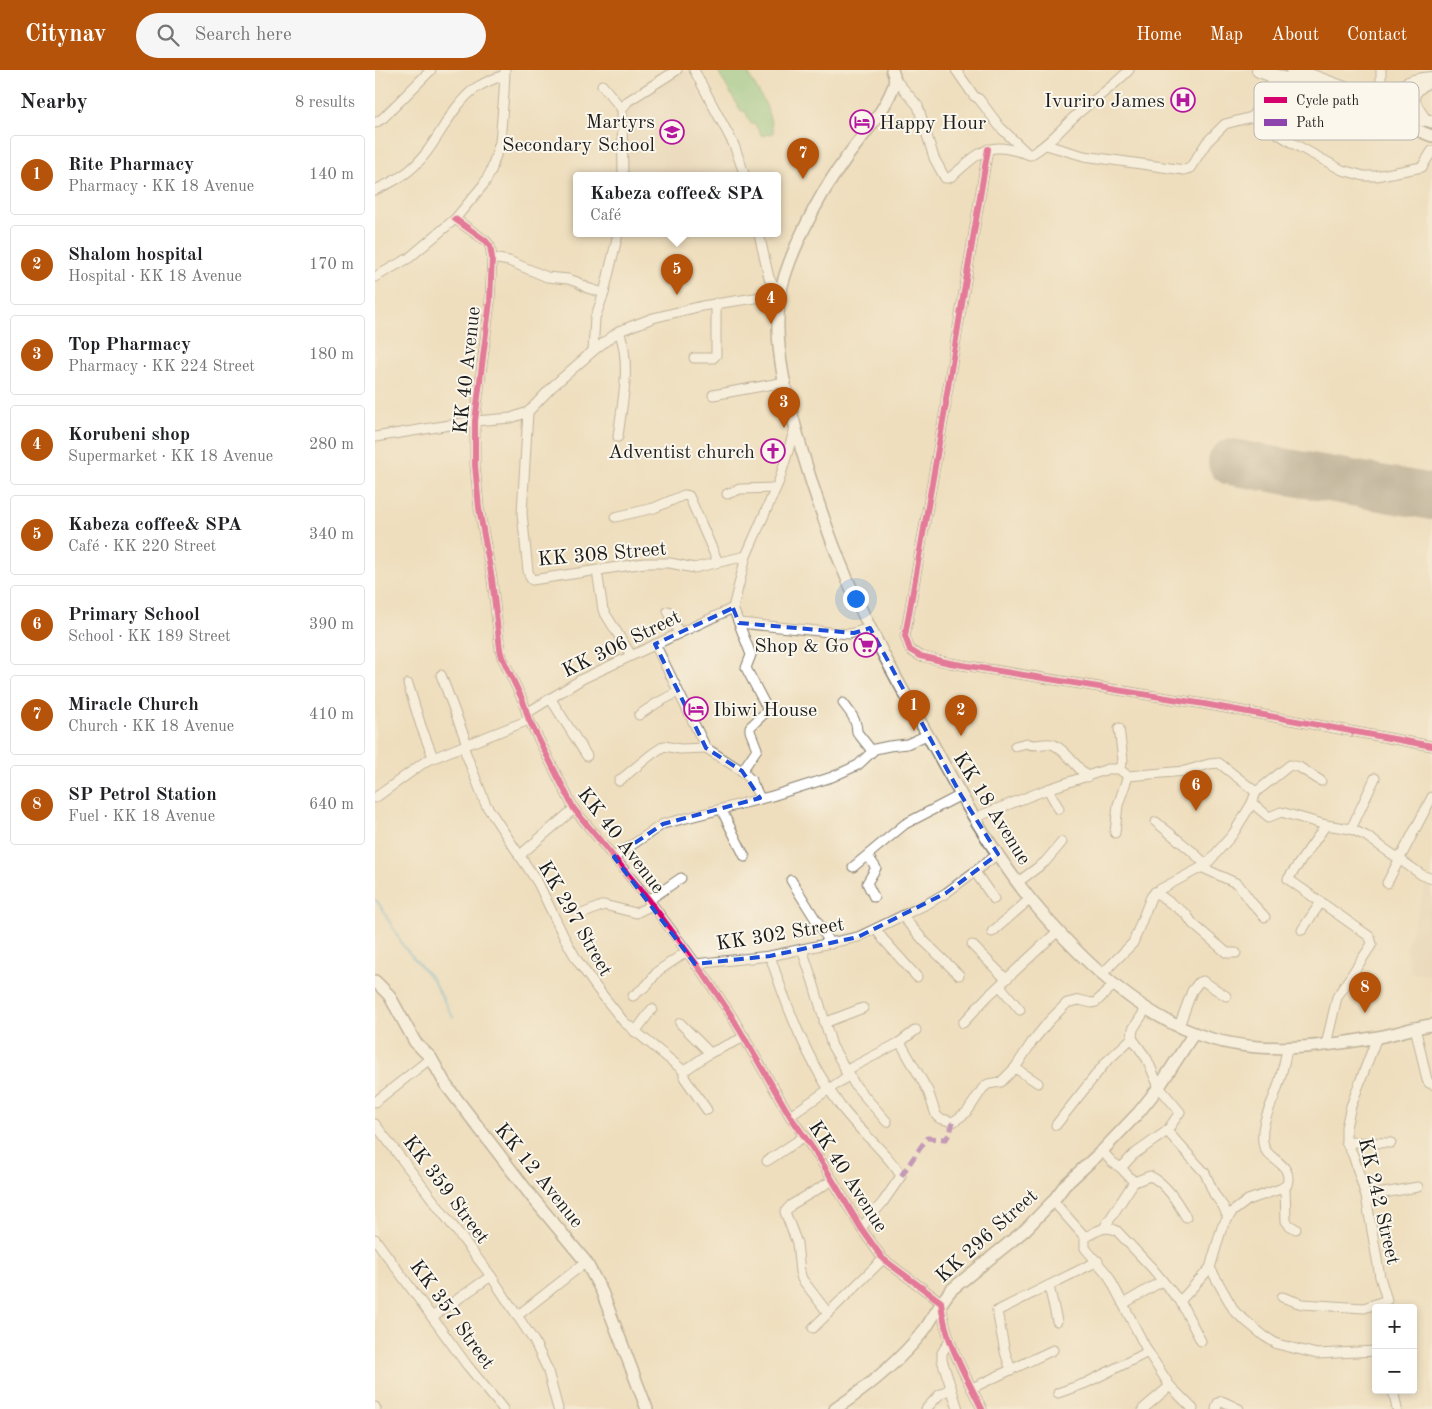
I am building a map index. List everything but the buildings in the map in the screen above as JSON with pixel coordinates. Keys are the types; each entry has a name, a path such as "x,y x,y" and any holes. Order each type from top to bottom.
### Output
{"highway":[{"path":"1259,70 1297,82"},
{"path":"1293,70 1322,82"},
{"path":"1397,82 1408,76 1431,77"},
{"path":"1419,85 1431,77"}],"main road":[{"name":"KK 18 Avenue","path":"893,75 886,102 840,166 810,219 788,266 780,295 780,346 785,382 795,428 821,512 849,583 870,628 974,818 1030,899 1080,955 1147,1009 1194,1033 1238,1046 1287,1049 1377,1037 1415,1027 1432,1025"},
{"path":"1419,129 1432,136"},
{"name":"KK 12 Avenue","path":"375,980 389,995 415,1042 431,1058 446,1085 532,1198 586,1262 602,1292 647,1409"},
{"name":"KK 296 Street","path":"835,1409 859,1393 891,1366 926,1326 951,1290 972,1271 1025,1230 1071,1179 1103,1151 1159,1087 1194,1033"}],"street":[{"path":"375,123 383,118 431,70"},
{"path":"621,109 628,101 677,70"},
{"path":"956,70 974,96 979,99 1000,127 1028,154"},
{"path":"893,75 918,106 934,158 945,178 949,178 988,149 999,148 1028,154 1046,145 1129,70"},
{"path":"697,71 734,145 744,172"},
{"path":"375,190 397,180 412,168 423,156 465,97 504,72 504,93 498,151 484,184 455,219 409,258 375,277"},
{"path":"1272,82 1276,76"},
{"path":"602,85 621,109 623,172"},
{"path":"1046,145 1084,156 1184,170 1193,165 1207,142 1225,124 1252,117 1254,114"},
{"path":"1288,140 1342,170 1365,176 1376,176 1423,167 1432,151"},
{"path":"988,149 945,413 905,636 910,650 920,656 950,663 1204,704 1432,746"},
{"path":"455,219 486,241 490,246 492,258 509,261 547,277 577,282 587,288 604,292"},
{"path":"593,351 595,318 604,292 617,237"},
{"path":"375,437 475,421 511,418 528,412 553,386 619,331 653,318 716,303 780,295 769,278 760,237"},
{"name":"KK 40 Avenue","path":"492,258 490,301 475,421 475,465 479,508 492,578 502,657 550,764 574,809 650,902 731,1014 790,1116 805,1136 861,1228 883,1259 941,1302"},
{"path":"694,358 713,358 716,355 716,303"},
{"path":"618,437 626,369 625,352 619,331"},
{"path":"713,395 785,382"},
{"name":"KK 308 Street","path":"528,412 522,513 529,577 535,580 659,562 694,568 746,556"},
{"path":"742,771 757,749 750,727 768,710 746,668 751,655 733,608 746,556 776,488 795,428"},
{"path":"727,494 740,489 776,488"},
{"path":"615,517 654,508 684,495 689,496 718,562"},
{"path":"597,571 603,610 631,655"},
{"name":"KK 306 Street","path":"375,798 433,757 528,717 551,698 582,679 733,608"},
{"path":"668,611 679,633"},
{"path":"739,623 849,634 870,628"},
{"path":"655,644 706,748 742,771 751,780 760,798"},
{"name":"KK 297 Street","path":"441,675 486,805 538,883 577,960 613,1010 635,1032 684,1071"},
{"path":"408,684 433,757"},
{"path":"639,714 678,692"},
{"path":"551,698 587,756"},
{"path":"843,703 854,718 857,732 872,751"},
{"path":"1119,728 1123,760 1119,769"},
{"path":"614,857 663,824 845,773 863,762 872,751 880,747 907,744 927,735"},
{"path":"1015,746 1027,743 1032,745 1052,744 1059,748 1087,777"},
{"path":"619,781 664,746 680,749 706,748"},
{"path":"974,818 1108,769 1119,769 1128,776 1185,771 1219,763 1256,792"},
{"path":"1102,974 1133,942 1151,897 1155,892 1204,866 1233,834 1252,803 1256,792 1290,764 1299,767 1321,781"},
{"path":"1115,833 1118,805 1128,776"},
{"path":"1351,829 1375,778"},
{"path":"1048,790 1059,809"},
{"path":"853,867 905,824 961,795"},
{"path":"1387,883 1432,797"},
{"path":"1252,803 1269,817 1281,812 1325,825 1351,829 1366,836 1422,875 1432,879"},
{"path":"519,856 574,809"},
{"path":"721,809 745,858"},
{"path":"1156,822 1193,852 1204,866 1238,884 1252,904 1265,917"},
{"path":"1325,825 1314,844 1288,877 1370,936 1372,940 1337,997 1326,1045"},
{"path":"1018,882 1045,862 1062,842"},
{"name":"KK 302 Street","path":"695,964 769,956 858,937 946,893 998,854"},
{"path":"868,856 876,868 867,882 873,897"},
{"path":"975,872 994,899"},
{"path":"582,914 603,905 636,913 681,878"},
{"path":"791,880 831,944"},
{"path":"1155,892 1186,914 1193,924 1227,954 1236,953"},
{"path":"992,932 1030,899"},
{"path":"1302,930 1321,902"},
{"path":"902,916 959,976"},
{"path":"876,929 917,978"},
{"path":"963,1022 1058,931"},
{"path":"972,945 1003,983 1020,1010"},
{"path":"802,949 832,1046 847,1073 887,1122"},
{"path":"633,996 647,985 658,971 686,952"},
{"path":"769,956 799,1033 829,1089 840,1106 901,1176 883,1202 861,1228"},
{"path":"1179,1026 1192,991 1199,982 1203,981 1226,996"},
{"path":"900,1042 928,1091 936,1115 939,1118 953,1122 967,1112 983,1088 988,1084 1001,1082 1015,1068 1032,1042 1067,1003 1079,1000 1095,1002 1115,984"},
{"path":"824,1023 863,1008"},
{"path":"635,1032 652,1009"},
{"path":"1056,1125 1107,1062 1132,1038 1133,1029 1147,1009"},
{"path":"680,1022 710,1053"},
{"path":"1415,1027 1427,1080 1432,1084"},
{"path":"790,1116 829,1089 847,1073 917,1030"},
{"path":"707,1110 684,1077 684,1071 710,1053 745,1037"},
{"name":"KK 242 Street","path":"1377,1037 1351,1106 1345,1142 1353,1155 1366,1196 1386,1304"},
{"path":"1121,1168 1133,1155 1167,1131 1180,1112 1159,1087 1147,1060 1132,1038"},
{"path":"1287,1049 1280,1078 1263,1124 1263,1143 1265,1148 1287,1170 1290,1177 1285,1187 1286,1221 1296,1229"},
{"path":"375,1102 431,1058"},
{"path":"1015,1068 1038,1083"},
{"name":"KK 359 Street","path":"375,1124 491,1276 541,1353 558,1409"},
{"path":"1167,1131 1205,1173 1214,1194 1223,1206 1228,1218"},
{"path":"767,1161 805,1136"},
{"path":"1345,1142 1391,1143"},
{"path":"1103,1151 1112,1162 1135,1182"},
{"path":"1104,1228 1135,1182 1150,1176 1155,1178 1173,1196 1186,1217"},
{"path":"828,1313 802,1279 797,1243 785,1212 791,1205 833,1180"},
{"path":"1179,1299 1183,1298 1210,1268 1219,1235 1232,1212 1248,1200 1285,1187"},
{"path":"1366,1196 1418,1187"},
{"path":"1053,1201 1085,1237 1085,1248 1108,1275 1149,1352 1170,1386 1193,1409"},
{"path":"1085,1237 1104,1228 1111,1228 1117,1231 1179,1299 1201,1341"},
{"name":"KK 357 Street","path":"375,1239 467,1365 503,1409"},
{"path":"813,1328 883,1259"},
{"path":"1011,1370 1005,1352 997,1311 1098,1261"},
{"path":"517,1316 586,1262"},
{"path":"1210,1268 1235,1312 1264,1336 1277,1344 1317,1354 1372,1351"},
{"path":"433,1317 491,1276"},
{"path":"1123,1304 1162,1281"},
{"path":"1049,1286 1057,1321"},
{"name":"KK 242 Street","path":"1281,1297 1302,1304 1364,1308 1372,1307"},
{"path":"941,1302 942,1318 949,1341 982,1409"},
{"path":"949,1341 942,1353 942,1360 958,1409"},
{"path":"972,1388 1053,1350"},
{"path":"1058,1393 1085,1383 1149,1352"},
{"path":"1143,1409 1170,1386"},
{"path":"926,1409 939,1395 951,1388"},
{"path":"1394,1394 1397,1409"},
{"path":"1215,1409 1218,1403 1222,1401 1239,1409"}],"highlighted area":[{"path":"733,608 739,623 854,633 870,628 961,795 998,854 946,893 858,937 770,956 695,964 614,857 663,824 760,798 742,771 706,748 655,644"}],"shaded area":[{"name":"Martyrs Secondary School","path":"680,70 686,70 737,162 711,172 626,172 624,155 625,108"},
{"path":"1427,881 1432,882 1432,975 1411,973 1406,948"}],"green space":[{"path":"717,70 746,70 766,105 774,133 762,136 754,123 751,124 745,111 741,111"}],"waterway":[{"path":"375,900 378,902 404,947 432,979 453,1017"}],"runway":[{"path":"1231,462 1432,497"}],"marked path":[{"path":"901,1176 927,1138 946,1139 953,1122"}],"cycle path":[{"path":"988,149 905,636 910,650 920,656 950,663 1204,704 1432,746"},
{"path":"455,219 486,241 490,246 492,258 490,301 475,421 475,465 479,508 492,579 500,649 523,701 529,720 574,809 649,900 707,979 861,1228 883,1259 941,1302 943,1317 951,1344 982,1409"}],"place":[{"name":"Ivuriro James","path":"1183,100"},
{"name":"Happy Hour","path":"862,122"},
{"name":"Martyrs Secondary School","path":"672,132"},
{"name":"Miracle Church","path":"803,179"},
{"name":"Kabeza coffee& SPA","path":"677,295"},
{"name":"Korubeni shop","path":"771,324"},
{"name":"Top Pharmacy","path":"784,428"},
{"name":"Adventist church","path":"773,451"},
{"name":"Shop & Go","path":"866,645"},
{"name":"Ibiwi House","path":"696,709"},
{"name":"Rite Pharmacy","path":"914,731"},
{"name":"Shalom hospital","path":"961,736"},
{"name":"Primary School","path":"1196,811"},
{"name":"SP Petrol Station","path":"1365,1013"}]}
